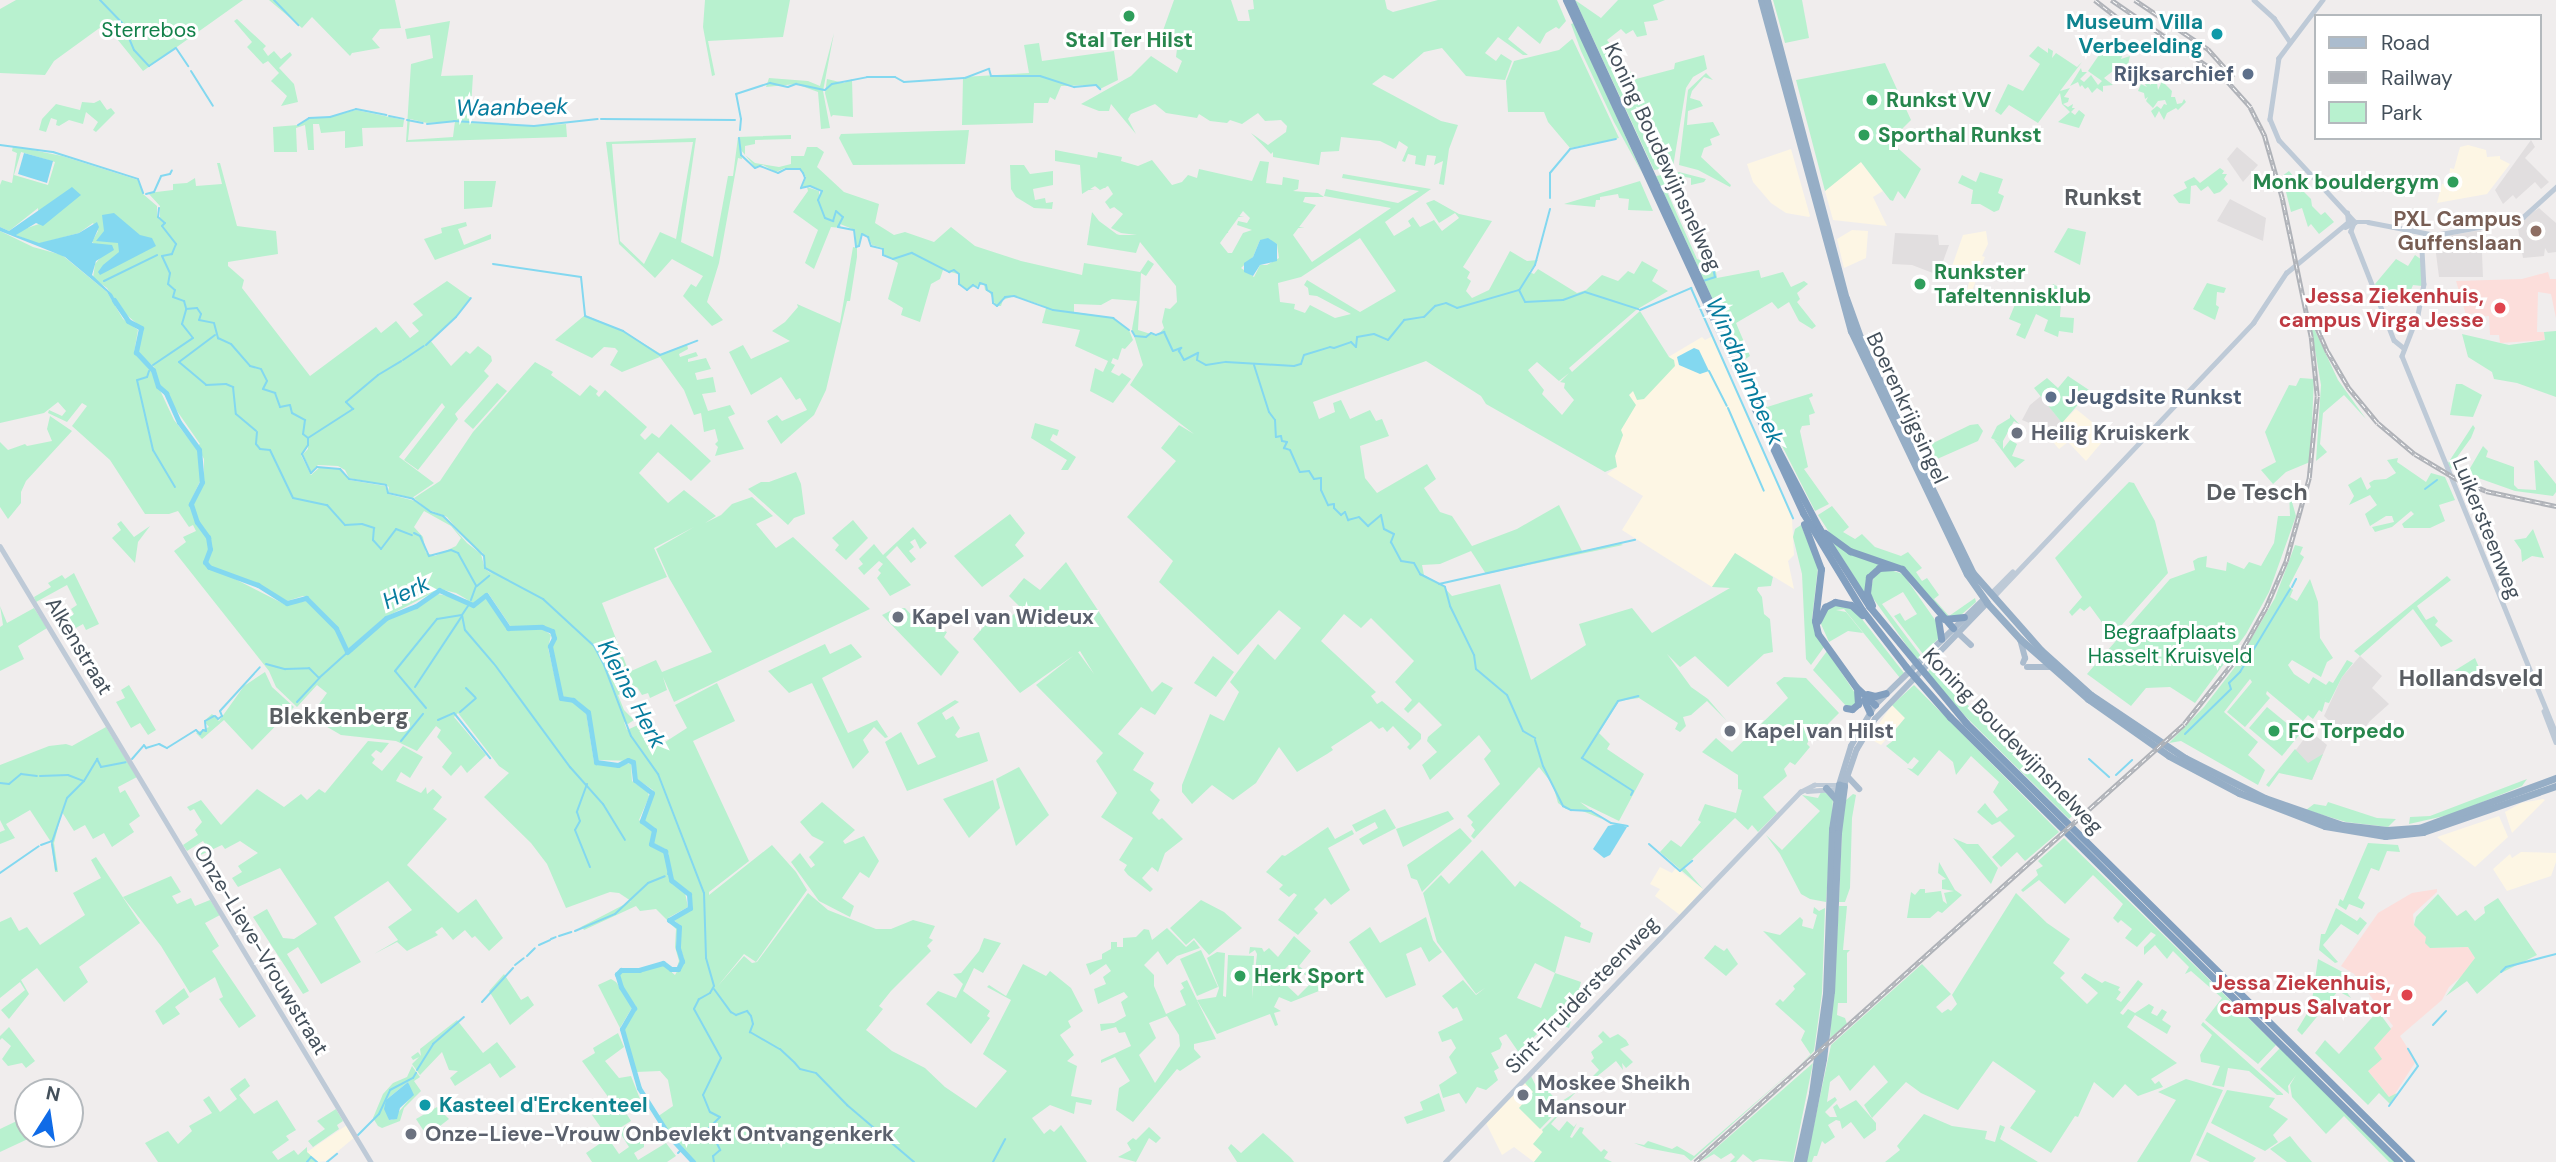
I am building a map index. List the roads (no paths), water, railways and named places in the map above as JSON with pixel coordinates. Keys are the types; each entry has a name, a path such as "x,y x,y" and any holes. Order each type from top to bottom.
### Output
{"highway":[{"name":"Koning Boudewijnsnelweg","path":"1566,0 1795,497 1831,560 1872,623 1923,681 2062,824 2399,1162"},
{"name":"Koning Boudewijnsnelweg","path":"1572,0 1778,450 1810,513 1908,664"},
{"path":"1761,0 1823,224"},
{"path":"1767,0 1823,224"},
{"name":"Boerenkrijgsingel","path":"1823,224 1851,331 1997,610"},
{"path":"1795,497 1820,564 1815,621 1828,647 1856,687 1870,713"},
{"path":"1810,513 1842,547 1902,569 1941,619 1939,641"},
{"path":"1882,624 1867,593 1867,585 1871,575 1884,566 1895,567 1905,574 1954,632"},
{"path":"1872,623 1847,603 1828,605 1821,612 1818,621 1828,647 1876,704"},
{"path":"1997,610 2020,639 2150,741"},
{"path":"1997,610 2049,667 2088,699 2150,741 2269,806 2316,823 2364,834 2403,835 2434,830 2555,787"},
{"path":"1941,619 1968,618"},
{"path":"1856,687 1876,704"},
{"path":"1846,708 1852,709 1858,704 1856,687"},
{"path":"1867,694 1885,694"},
{"path":"2171,754 2265,798 2319,819 2367,829 2404,830 2433,824 2556,778"},
{"path":"1827,787 1836,799"},
{"path":"1803,1162 1826,1036 1836,799 1841,788"},
{"path":"1833,897 1841,788"},
{"name":"Koning Boudewijnsnelweg","path":"2075,837 2411,1162"},
{"path":"1797,1162 1816,1066 1826,994 1833,910"}],"main road":[{"path":"2253,0 2274,18 2290,42"},
{"path":"2323,0 2277,62 2270,116 2273,131 2288,151 2352,221 2351,231 2340,229"},
{"path":"1827,787 1844,775 1863,737 1883,709 1987,595 2018,567 2253,323 2273,290 2295,264 2319,243 2352,221 2440,234 2516,220 2526,215 2556,187"},
{"name":"Luikersteenweg","path":"2351,231 2394,340 2402,350 2407,370 2556,742"},
{"path":"2402,350 2419,311 2424,284 2422,242 2426,234"},
{"name":"Alkenstraat","path":"0,546 130,762"},
{"path":"1968,618 1997,610 1987,595"},
{"path":"1841,788 1857,734 1876,704 1939,641 1954,632"},
{"path":"1954,632 1971,645"},
{"path":"2020,639 2025,662"},
{"path":"2025,662 2037,651"},
{"path":"2025,662 2049,667"},
{"name":"Luikersteenweg","path":"2539,697 2556,733"},
{"path":"1876,704 1883,709"},
{"name":"Onze-Lieve-Vrouwstraat","path":"130,762 371,1162"},
{"path":"1844,775 1859,789"},
{"name":"Sint-Truidersteenweg","path":"1445,1162 1802,794 1814,788 1841,788"}],"water":[{"path":"24,153 53,161 47,183 18,174"},
{"path":"72,187 81,195 43,226 36,223 16,235 39,243 79,233 97,222 99,227 92,243 112,245 114,250 96,261 92,275 112,294 118,305 115,306 107,292 65,257 0,231 0,227 9,231"},
{"path":"114,213 140,235 152,238 156,246 100,275 98,272 103,265 119,252 118,243 96,241 104,231 102,215"},
{"path":"1268,238 1277,244 1277,261 1260,265 1253,276 1244,272 1244,263 1253,257 1260,240"},
{"path":"1694,348 1699,350 1709,371 1700,374 1679,365 1677,357"},
{"path":"1617,824 1627,827 1610,855 1604,858 1593,849 1608,826"},
{"path":"408,1082 414,1095 400,1108 397,1119 389,1120 384,1109 386,1100"}],"waterway":[{"path":"100,0 123,24 134,50 149,66 176,48 188,66"},
{"path":"274,0 298,25"},
{"path":"965,78 989,69 991,76 1040,76 1074,87 1096,85 1100,89"},
{"path":"191,71 213,106"},
{"path":"825,90 832,84 867,77 895,77 904,82 964,78"},
{"path":"740,130 741,119 736,94 770,83 788,87 796,84 824,90"},
{"name":"Waanbeek","path":"298,125 309,118 330,117 356,109 386,115"},
{"name":"Waanbeek","path":"389,116 404,119"},
{"name":"Waanbeek","path":"427,124 454,121 534,126 598,119"},
{"name":"Waanbeek","path":"601,119 735,120"},
{"name":"Waanbeek","path":"407,120 423,123"},
{"name":"Waanbeek","path":"739,138 741,155 755,168 760,166 778,173 786,169 800,169 805,178 801,188 810,186 822,191 818,200 825,218 833,221 836,211 843,217 838,227 854,230 856,247 859,246 862,234 868,237 871,246 883,249 883,255 893,259 912,253 949,272 954,270 959,274 959,284 967,290 973,285 978,288 980,283 986,285 987,290 992,293 993,303 997,306 1005,297 1014,296 1053,310 1113,318 1129,330"},
{"path":"1550,198 1550,173 1570,149 1616,139"},
{"name":"Kleine Herk","path":"0,145 53,152 138,179 143,193"},
{"name":"Waanbeek","path":"146,194 154,192 161,176 170,174 172,170"},
{"name":"Kleine Herk","path":"159,208 158,217 165,223 162,226 176,244 172,254 162,256 170,273 168,284 175,290 173,297 184,301 186,308"},
{"path":"1520,289 1535,265 1550,209"},
{"path":"104,281 157,255"},
{"path":"493,264 581,277 585,316 623,331 660,355 697,341"},
{"path":"1703,281 1715,277 1713,268"},
{"name":"Windhalmbeek","path":"1640,310 1691,288 1793,518"},
{"name":"Windhalmbeek","path":"1132,331 1135,336 1146,337 1151,333 1156,335 1164,332 1173,351 1181,348 1179,351 1184,360 1198,353 1197,360 1206,365 1226,362 1294,366 1301,364 1304,355 1330,347 1351,342 1356,347 1357,337 1374,334 1388,340 1404,320 1424,317 1435,306 1446,303 1457,308 1519,290 1525,302 1563,300 1585,292 1638,309"},
{"path":"426,345 456,317 471,298"},
{"name":"Herk","path":"114,300 128,321 141,328 136,352 153,370 158,386 166,393 179,422 199,450 202,482 191,504 197,522 208,537 210,549 205,562 209,567 258,585 287,603 306,598 336,628 347,652 386,618 416,606 439,590 473,605 486,595 508,628 542,627 552,631 554,638 550,646 561,698 573,700 588,712 596,762 618,765 628,760 633,762 635,780 652,793 642,821 654,830 651,844 665,851 671,880 689,894 690,908 669,920 679,927 678,948 682,961 678,969 671,969 663,963 639,970 621,970 617,974 621,987 634,1008 622,1029 639,1088 670,1137 693,1162"},
{"name":"Kleine Herk","path":"186,309 197,308 201,314 199,320 214,323 218,338 231,344 250,366 261,369 267,381 263,389 275,393 280,407 290,405 292,413 305,420 303,434 308,438 308,445 302,454 311,473 317,467 340,469 349,479 386,485 388,493 413,499 431,512 443,516 484,556 485,568 543,599 594,646 631,736 658,774 704,893 706,958 714,986 710,993 699,999 694,1009 721,1058 703,1095 710,1112 720,1117 709,1128 720,1150 713,1156 714,1162"},
{"path":"153,365 193,338 182,324 186,310"},
{"path":"215,335 179,362 206,385 226,384 233,387 236,414 256,431"},
{"path":"403,360 424,346"},
{"path":"308,438 353,409 346,402 378,375 401,361"},
{"name":"Waanbeek","path":"1254,365 1269,412 1275,420 1276,437 1281,436 1282,441 1287,442 1284,448 1290,450 1300,472 1309,471 1314,479 1321,478 1321,490 1328,505 1334,504 1334,508 1341,515 1345,512 1348,520 1359,517 1368,526 1381,515 1384,529 1394,534 1391,542 1401,561 1414,563 1420,574 1445,587 1450,606 1474,655 1476,669 1507,695 1523,731 1535,738"},
{"path":"149,371 147,377 137,380 153,450 175,487"},
{"path":"1709,371 1727,406"},
{"path":"1728,408 1764,491"},
{"path":"257,432 256,444 260,449 270,450 293,498 327,505 345,525 362,524 374,528 373,540 381,549 396,529 412,535"},
{"path":"2425,489 2437,480"},
{"path":"414,533 420,536 429,556 451,550 458,553 476,586 471,600"},
{"path":"1439,584 1635,540"},
{"path":"477,586 489,576"},
{"path":"2292,587 2296,579"},
{"path":"2185,734 2231,689 2229,683 2240,672 2290,589"},
{"path":"468,606 462,615 465,630 494,664"},
{"path":"426,708 395,671 437,619 462,615"},
{"path":"415,687 462,616"},
{"path":"266,664 285,669 309,668 319,678 349,651"},
{"path":"495,665 570,767 603,804 625,840"},
{"path":"215,716 218,719 222,716 220,711 260,667"},
{"path":"297,702 319,678"},
{"path":"466,688 475,697"},
{"path":"1631,795 1633,791 1582,758 1618,701 1638,696"},
{"path":"460,712 476,698"},
{"path":"438,720 454,713 490,758"},
{"path":"401,741 423,714"},
{"path":"132,759 144,745 146,748 159,744 167,748 196,730 200,734 203,730 206,731 205,721 214,716"},
{"name":"Waanbeek","path":"1535,740 1543,766 1563,806 1571,810 1591,811 1611,823 1628,826"},
{"path":"40,776 68,775 84,781 97,759 101,767 126,762"},
{"path":"2089,759 2109,777"},
{"path":"2116,775 2132,760"},
{"path":"0,783 9,784 21,774 37,776"},
{"path":"52,842 67,798 84,781"},
{"path":"587,784 577,812 580,821 575,830 590,867"},
{"path":"41,845 52,841"},
{"path":"52,844 56,870"},
{"name":"Waanbeek","path":"1649,844 1680,871 1692,861"},
{"path":"0,873 39,846"},
{"path":"575,931 615,914 648,883 665,876"},
{"path":"559,936 571,932"},
{"path":"551,939 556,937"},
{"path":"539,945 550,940"},
{"path":"527,956 535,948"},
{"path":"2501,972 2506,967 2556,954"},
{"path":"515,965 524,958"},
{"path":"482,1002 513,968"},
{"name":"Kleine Herk","path":"714,989 731,1012 736,1015 747,1011 753,1024 750,1032 780,1049 793,1061"},
{"path":"2433,1025 2446,1011"},
{"path":"417,1070 433,1044 464,1017"},
{"path":"2389,1106 2418,1066 2408,1049"},
{"name":"Kleine Herk","path":"794,1062 800,1069 816,1073 847,1105 914,1162"},
{"path":"358,1135 379,1114 390,1090 413,1078 416,1073"},
{"path":"993,1162 1005,1139"},
{"name":"Herk","path":"678,1153 681,1150"},
{"path":"327,1162 337,1154"},
{"path":"307,1162 311,1157 317,1162"}],"railway":[{"path":"2095,0 2117,17"},
{"path":"1695,1162 2184,724 2239,655 2266,607 2286,561 2309,478 2317,396 2311,337 2282,198 2264,135 2250,107 2224,78 2111,0"},
{"path":"2135,0 2208,49 2233,77"},
{"path":"2314,321 2349,388 2378,423 2415,454 2457,479 2486,491 2556,506"}],"place":[{"name":"Stal Ter Hilst","path":"1129,16"},
{"name":"Museum Villa Verbeelding","path":"2217,34"},
{"name":"Rijksarchief","path":"2248,74"},
{"name":"Runkst VV","path":"1872,100"},
{"name":"Sporthal Runkst","path":"1864,135"},
{"name":"Monk bouldergym","path":"2453,182"},
{"name":"PXL Campus Guffenslaan","path":"2536,231"},
{"name":"Runkster Tafeltennisklub","path":"1920,284"},
{"name":"Jessa Ziekenhuis, campus Virga Jesse","path":"2500,308"},
{"name":"Jeugdsite Runkst","path":"2051,397"},
{"name":"Heilig Kruiskerk","path":"2017,433"},
{"name":"Kapel van Wideux","path":"898,617"},
{"name":"Kapel van Hilst","path":"1730,731"},
{"name":"FC Torpedo","path":"2274,731"},
{"name":"Herk Sport","path":"1240,976"},
{"name":"Jessa Ziekenhuis, campus Salvator","path":"2407,995"},
{"name":"Moskee Sheikh Mansour","path":"1523,1095"},
{"name":"Kasteel d'Erckenteel","path":"425,1105"},
{"name":"Onze-Lieve-Vrouw Onbevlekt Ontvangenkerk","path":"411,1134"}],"district":[{"name":"Runkst","path":"2103,197"},
{"name":"De Tesch","path":"2257,492"},
{"name":"Hollandsveld","path":"2471,678"},
{"name":"Blekkenberg","path":"339,716"}],"park label":[{"name":"Sterrebos","path":"149,30"},
{"name":"Begraafplaats Hasselt Kruisveld","path":"2170,644"}]}
